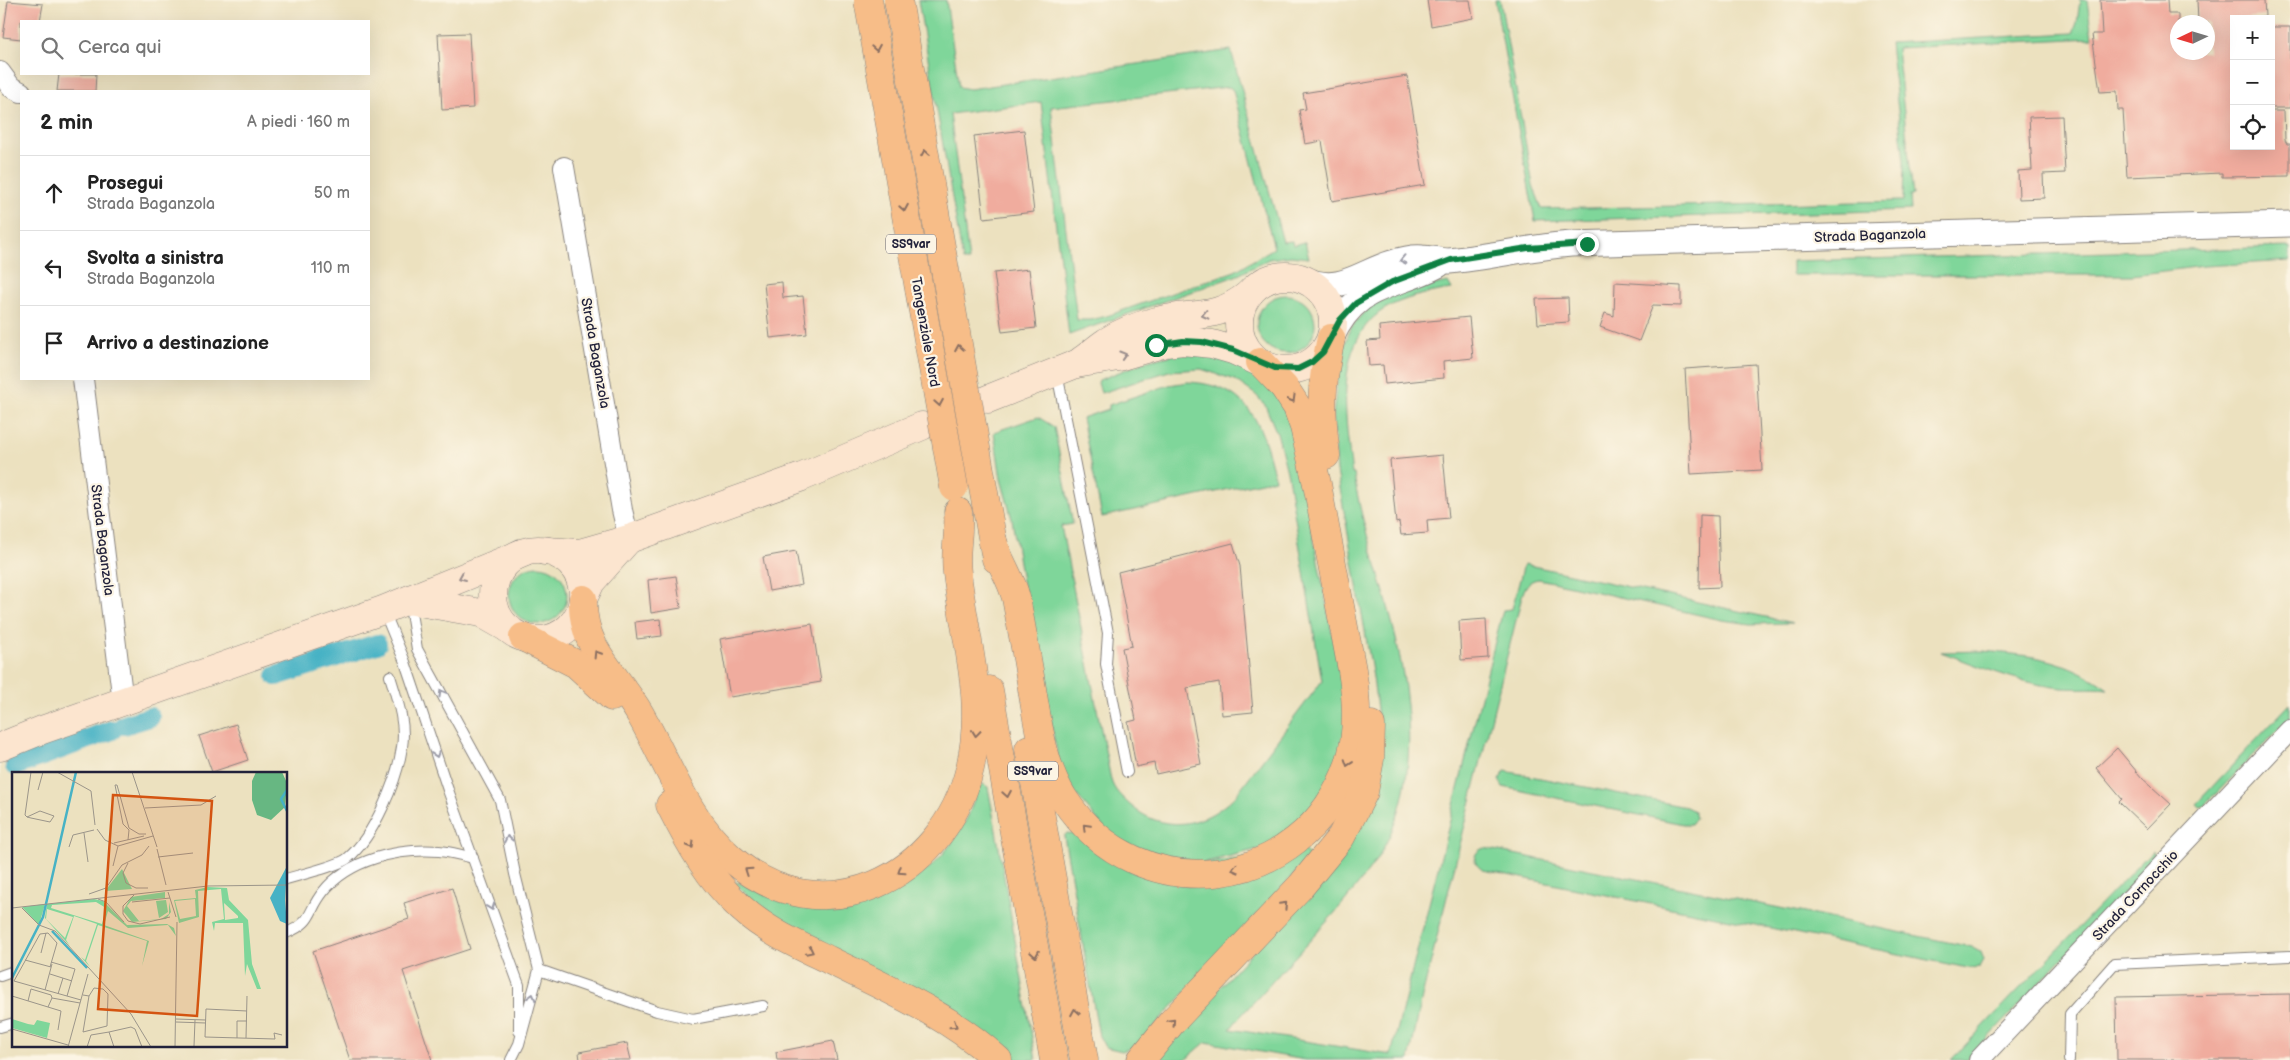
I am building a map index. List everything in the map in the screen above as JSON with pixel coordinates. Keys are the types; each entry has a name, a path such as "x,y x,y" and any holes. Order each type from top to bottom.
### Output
{"highway":[{"name":"Tangenziale Nord","path":"868,0 956,499"},
{"name":"SS9var","path":"898,0 1084,1060"},
{"path":"1141,1060 1166,1029 1320,864 1350,822 1364,792 1370,759 1369,701 1364,663 1331,491 1321,419 1322,382 1330,338"},
{"path":"993,541 998,559 1010,579 1016,598 1046,760 1058,788 1082,824 1106,845 1126,858 1160,869 1183,873 1212,873 1241,868 1270,856 1288,845 1320,817 1339,787 1354,744 1355,698 1352,670 1306,434 1291,397 1277,377 1260,362"},
{"path":"583,599 586,627 595,653 633,702 690,807 719,846 744,869 773,884 805,893 820,894 853,891 885,881 900,873 926,852 947,826 967,781 974,747 977,706 974,668 957,573 956,499"},
{"name":"SS9var","path":"956,499 1054,1060"},
{"path":"517,634 576,664 617,703 634,730 694,849 716,882 741,908 788,940 941,1017 971,1037 998,1060"}],"main road":[{"name":"Strada Baganzola","path":"1066,368 1109,340 1139,327 1158,321 1213,313 1236,303 1260,283 1274,277 1290,276 1305,280"},
{"path":"1305,280 1318,288 1327,300 1333,323 1330,338"},
{"name":"Strada Baganzola","path":"1249,294 1239,315 1240,331 1249,352 1260,362"},
{"name":"Strada Baganzola","path":"988,399 1066,368 1118,357 1156,345 1183,341 1223,347 1282,370 1298,369 1318,357 1330,338"},
{"path":"0,746 383,610 534,552 580,553 629,539 802,477 922,426"},
{"path":"408,600 481,613 517,634 545,639 565,631 575,620 592,582 629,539"},
{"path":"517,634 501,619 495,606 495,584 505,565 534,552 566,559 576,570 582,584 583,599"}],"street":[{"path":"0,72 11,87 20,92"},
{"name":"Strada Baganzola","path":"564,167 622,510 629,539"},
{"name":"Strada Baganzola","path":"1330,338 1340,320 1364,297 1392,282 1451,260 1528,248 1587,244 2290,224"},
{"name":"Strada Baganzola","path":"1305,280 1332,286 1402,260 1417,258 1451,260"},
{"name":"Strada Baganzola","path":"83,380 123,702"},
{"name":"Strada Cornocchio","path":"1979,1060 2290,730"}],"lane":[{"path":"1066,368 1062,390 1108,633 1106,664 1127,772"},
{"path":"408,600 417,649 500,800 540,970 519,1044 511,1060"},
{"path":"383,610 405,662 519,985 519,1044"},
{"path":"288,878 346,860 367,837 395,777 403,746 401,713 390,676"},
{"path":"288,932 303,926 323,892 337,878 364,861 406,852 439,851 473,858"},
{"path":"2069,1060 2070,1014 2114,964 2290,956"},
{"path":"540,970 657,1011 693,1020 763,1006"},
{"path":"0,976 12,972"},
{"path":"0,1028 12,1024"}],"green space":[{"path":"918,0 946,0 959,87 970,89 1231,50 1283,242 1292,241 1293,245 1305,242 1309,258 1291,256 1269,259 1238,275 1069,335 1041,102 950,114 969,261 963,261","holes":["1229,87 1233,90 1274,248 1235,271 1107,316 1091,320 1077,320 1051,107"]},
{"path":"1495,0 1500,0 1533,185 1542,209 1903,201 1904,161 1890,43 2073,33 2077,23 2080,0 2087,0 2092,38 1897,48 1913,195 1910,195 1911,210 1535,221"},
{"path":"2290,247 2290,261 2204,266 2132,275 1792,275 1792,261"},
{"path":"1448,282 1452,289 1399,302 1383,310 1367,325 1356,343 1349,363 1346,386 1347,432 1352,474 1354,474 1364,523 1395,636 1407,703 1409,738 1407,771 1401,804 1389,836 1360,883 1230,1029 1391,1055 1503,610 1512,609 1524,564 1793,623 1751,624 1722,620 1539,579 1530,582 1522,596 1422,997 1409,1060 1305,1060 1206,1042 1185,1060 1152,1060 1327,872 1379,725 1373,677 1337,471 1333,414 1341,353 1351,328 1362,314 1376,303 1403,291"},
{"path":"1280,295 1292,295 1307,303 1315,318 1315,330 1307,345 1292,353 1280,353 1265,345 1257,330 1257,318 1265,303"},
{"path":"1178,354 1216,359 1251,372 1270,388 1292,426 1349,721 1327,792 1271,846 1194,865 1113,839 1062,777 1022,581 1012,519 1001,479 994,432 1038,417 1054,427 1073,524 1061,526 1111,780 1114,787 1118,794 1129,804 1142,814 1156,820 1184,823 1211,815 1235,796 1322,681 1288,476 1278,436 1265,405 1256,395 1235,380 1201,369 1169,371 1101,393 1099,380 1147,361"},
{"path":"1188,382 1209,385 1226,391 1240,400 1251,412 1265,442 1275,479 1102,517 1082,418 1109,409 1109,405 1169,385"},
{"path":"532,566 544,566 559,574 567,589 567,601 559,616 544,624 532,624 517,616 509,601 509,589 517,574"},
{"path":"1983,651 2049,660 2078,671 2108,689 2061,688 2024,681 1941,652"},
{"path":"2290,704 2290,718 2204,806 2199,807 2196,804"},
{"path":"1505,771 1686,807 1694,811 1696,818 1691,824 1683,824 1503,787 1499,780"},
{"path":"983,784 988,787 1036,1060 1015,1060 984,1034 773,921 734,882 744,884 779,901 823,908 846,907 888,894 908,884 926,871 946,851 969,814 976,795"},
{"path":"1067,833 1074,834 1134,873 1304,850 1310,857 1135,1047 1122,1051 1105,1047 1099,1036 1064,836"},
{"path":"1484,848 1972,947 1981,952 1984,960 1980,967 1968,968 1483,870 1477,865 1475,858 1477,852"},
{"path":"2152,851 2155,857 2152,863 1967,1060 1951,1060"}],"building":[{"path":"1427,0 1470,0 1473,18 1431,26"},
{"path":"2100,0 2167,0 2168,14 2178,14 2170,15 2170,60 2215,60 2215,15 2198,15 2197,0 2264,0 2265,15 2230,15 2230,150 2275,150 2275,111 2284,111 2285,140 2287,144 2290,144 2290,176 2222,177 2222,173 2127,177 2123,110 2118,110 2117,91 2100,92 2092,34 2102,34"},
{"path":"8,1 43,4 40,20 20,20 20,39 3,37"},
{"path":"2275,27 2290,27 2290,108 2275,108"},
{"path":"469,33 473,108 442,110 438,34"},
{"path":"59,75 96,75 95,90 57,90"},
{"path":"1407,76 1425,185 1332,201 1322,141 1305,144 1299,110 1306,109 1303,93"},
{"path":"2062,116 2065,173 2043,174 2044,198 2019,199 2018,171 2032,170 2029,117"},
{"path":"1024,130 1034,212 984,218 974,136"},
{"path":"1029,269 1036,328 1002,332 994,273"},
{"path":"782,282 783,298 803,296 807,334 770,338 764,284"},
{"path":"1615,282 1681,286 1681,306 1653,305 1639,341 1600,327 1605,313 1614,316"},
{"path":"1568,298 1569,322 1538,324 1536,299"},
{"path":"1469,317 1473,358 1443,361 1444,378 1385,384 1383,365 1369,366 1367,341 1380,340 1379,326"},
{"path":"1756,364 1762,470 1691,474 1685,369"},
{"path":"1443,455 1449,518 1427,520 1428,533 1401,535 1399,522 1396,523 1390,460"},
{"path":"1700,515 1718,516 1720,587 1699,588"},
{"path":"1233,543 1240,566 1253,712 1222,715 1219,682 1187,688 1201,764 1156,774 1154,763 1136,767 1128,722 1136,720 1122,648 1132,646 1118,572"},
{"path":"796,551 802,585 769,591 763,557"},
{"path":"676,576 681,608 651,613 648,580"},
{"path":"660,619 662,636 637,639 635,622"},
{"path":"1486,619 1488,658 1461,660 1459,621"},
{"path":"812,624 821,682 730,697 720,639"},
{"path":"236,724 248,760 212,772 199,736"},
{"path":"2117,748 2142,778 2171,804 2147,829 2119,802 2122,799 2096,768"},
{"path":"452,888 470,949 403,971 432,1060 350,1060 313,951 409,919 404,903"},
{"path":"2290,994 2290,1060 2117,1060 2116,997"},
{"path":"833,1041 837,1060 777,1060 776,1052"},
{"path":"627,1043 631,1060 580,1060 579,1052"}],"waterway":[{"path":"276,676 377,644"},
{"path":"124,725 150,717"},
{"path":"15,766 112,730"}],"route":[{"path":"1156,345 1183,341 1202,342 1233,350 1267,366 1282,370 1298,369 1312,362 1323,352 1340,320 1356,303 1371,292 1392,282 1426,271 1451,260 1528,248 1587,244"}]}
